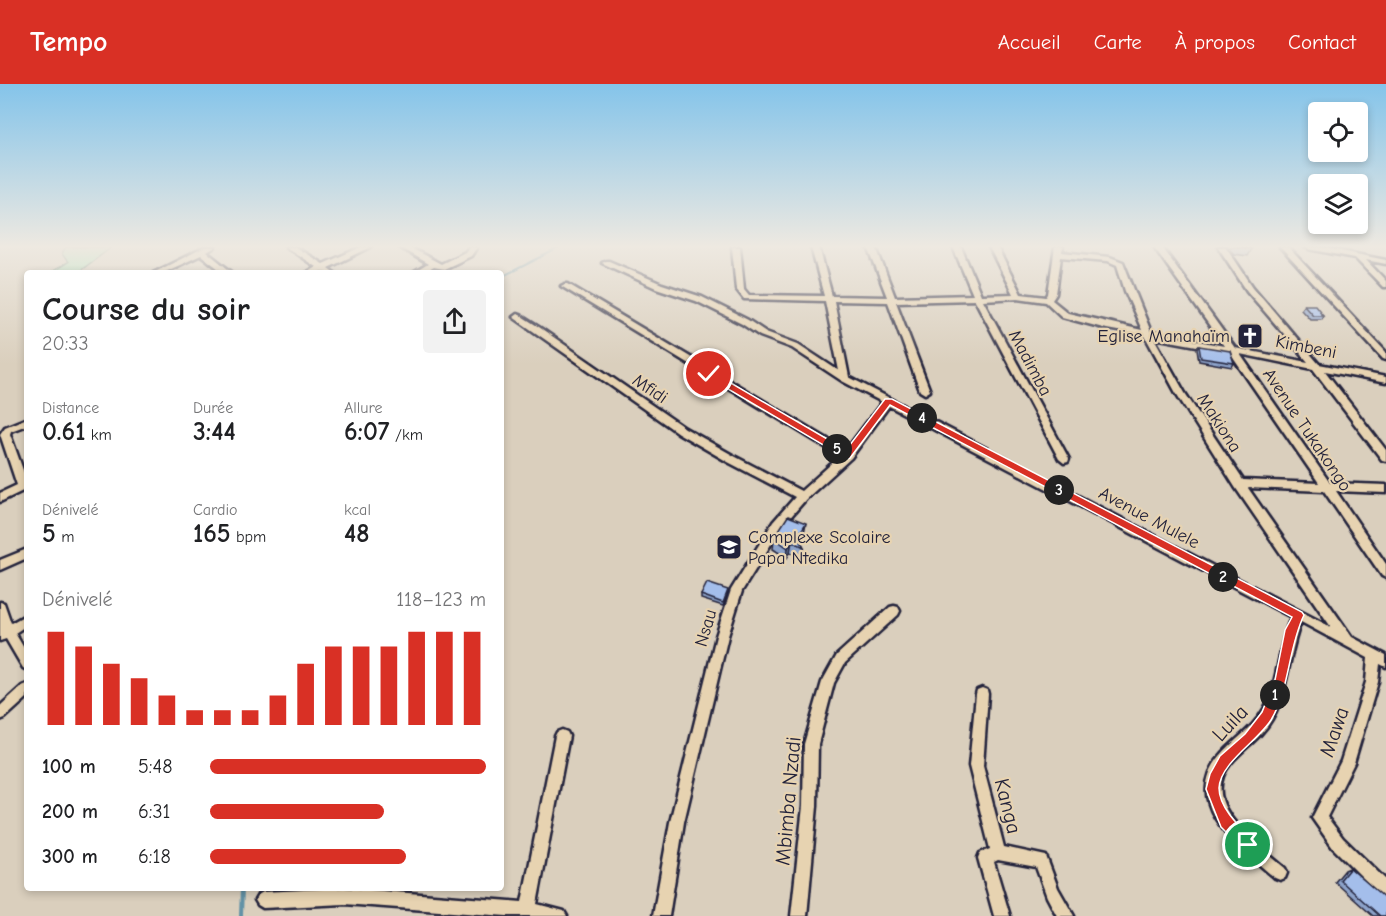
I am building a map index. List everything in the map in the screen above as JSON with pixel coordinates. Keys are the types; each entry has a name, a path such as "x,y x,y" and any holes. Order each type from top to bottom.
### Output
{"street":[{"path":"566,286 847,455"},
{"name":"Avenue Mulele","path":"658,286 699,299 745,322 763,334 795,346 845,379 1380,658"},
{"path":"740,286 747,297 891,300 1018,296 1048,300 1053,286"},
{"path":"825,286 845,379"},
{"path":"886,286 925,391"},
{"name":"Madimba","path":"973,286 1064,459"},
{"path":"1013,286 1018,296"},
{"name":"Makiona","path":"1128,286 1149,336 1185,402 1296,569 1349,641"},
{"name":"Avenue Tukakongo","path":"1185,286 1277,413 1386,573"},
{"path":"1248,286 1316,366 1386,457"},
{"path":"1320,286 1386,357"},
{"name":"Kimbeni","path":"1048,300 1060,312 1068,316 1149,336 1230,349 1386,380"},
{"name":"Mfidi","path":"517,317 556,341 618,387 716,452 802,496"},
{"name":"Nsau","path":"661,916 677,822 722,636 737,590 777,525 802,496 847,455 888,401"},
{"path":"24,422 8,429 5,434 24,483"},
{"path":"1239,484 1386,489"},
{"path":"0,498 24,486"},
{"path":"0,566 24,554"},
{"path":"0,607 4,634 24,660"},
{"name":"Mbimba Nzadi","path":"799,916 810,806 812,744 828,682 841,659 894,611"},
{"name":"Luila","path":"1280,873 1226,823 1213,789 1216,774 1225,760 1249,738 1267,715 1281,680 1291,630 1298,615"},
{"path":"4,634 24,622"},
{"name":"Mawa","path":"1380,658 1347,764 1319,818 1338,843 1386,891"},
{"path":"0,714 24,693"},
{"name":"Kanga","path":"982,694 976,766 998,853 985,858 1002,916"},
{"path":"528,913 562,736"},
{"path":"998,853 1041,861 1052,892 1066,916"},
{"path":"263,900 344,896 559,916"}],"building":[{"path":"1304,305 1315,305 1323,315 1313,315"},
{"path":"1199,346 1230,351 1234,363 1201,358"},
{"path":"788,516 806,523 798,536 804,547 792,541 788,548 774,538"},
{"path":"707,583 728,590 723,603 701,595"},
{"path":"1350,868 1386,899 1386,916 1380,916 1340,880"}],"waterway":[{"path":"241,916 242,891"}],"place":[{"name":"Eglise Manahaïm","path":"1250,336"},
{"name":"Complexe Scolaire Papa Ntedika","path":"729,547"}],"route":[{"path":"709,374 847,455 888,401 1298,615 1291,630 1281,680 1267,715 1249,738 1225,760 1216,774 1213,789 1226,823 1248,845"}]}
